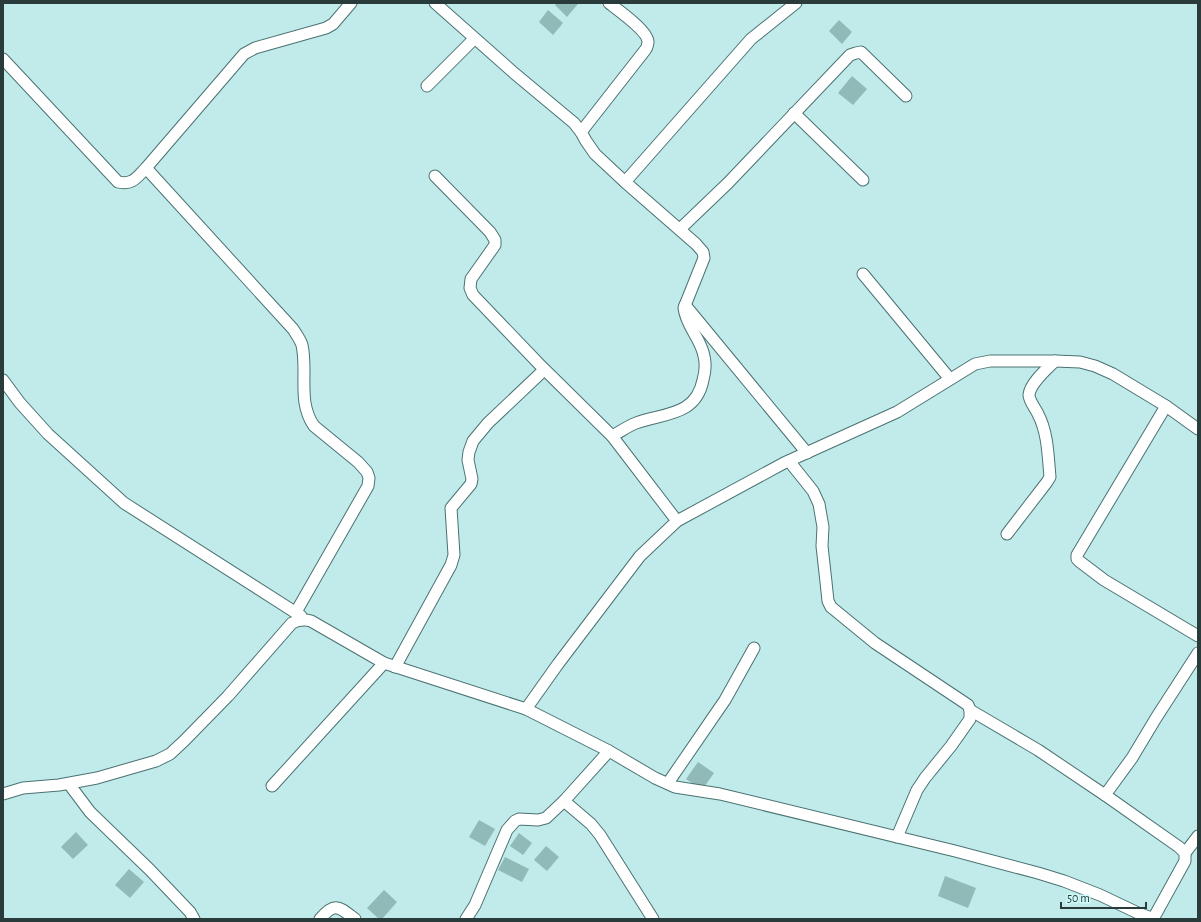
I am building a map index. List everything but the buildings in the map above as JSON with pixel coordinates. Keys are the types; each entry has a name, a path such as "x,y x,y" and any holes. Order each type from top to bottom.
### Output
{"street":[{"path":"3,59 118,182 126,183 131,182 146,168 244,54 255,48 326,28 333,24 351,3"},
{"path":"435,3 474,39 574,123 595,154 703,252 704,258 684,308 685,315 701,345 704,356 705,373 702,388 696,399 689,406 671,414 635,424 612,436"},
{"path":"581,132 646,49 648,42 646,36 639,28 609,3"},
{"path":"625,182 751,39 796,3"},
{"path":"427,86 474,39"},
{"path":"680,230 728,183 850,55 861,52 906,96"},
{"path":"794,113 863,180"},
{"path":"146,168 293,329 301,343 303,355 304,400 310,419 314,426 358,462 367,472 368,486 296,612"},
{"path":"435,176 490,232 495,240 495,245 471,279 470,288 473,295 544,370 612,436 677,521"},
{"path":"863,274 950,379"},
{"path":"685,305 806,453"},
{"path":"526,709 558,664 640,556 677,521 789,461 897,412 975,364 983,361 1055,361 1080,362 1095,366 1113,374 1166,406 1198,429"},
{"path":"1007,534 1050,477 1043,426 1029,394 1034,383 1055,361"},
{"path":"395,666 452,565 454,555 451,508 471,484 472,479 468,460 473,441 488,423 544,370"},
{"path":"3,380 20,403 48,434 124,503 307,620 384,663 526,709 608,751 655,778 675,787 720,794 955,851 1064,881 1154,919 1185,861 1185,853 1198,836"},
{"path":"1166,406 1077,558 1078,561 1104,580 1198,636"},
{"path":"789,461 813,491 819,504 823,527 822,546 828,601 831,607 875,643 963,701 968,705 970,710 970,719 917,790 897,837"},
{"path":"3,794 23,788 59,786 96,778 141,766 170,754 228,696 292,623 307,620"},
{"path":"668,783 725,700 754,648"},
{"path":"1105,795 1132,758 1198,653"},
{"path":"272,786 384,663"},
{"path":"970,710 1038,750 1105,795 1179,847 1185,853"},
{"path":"466,919 475,905 507,830 515,821 519,819 538,820 546,818 564,801 608,751"},
{"path":"69,784 90,812 150,870 190,912 194,919"},
{"path":"564,801 591,824 600,835 653,919"},
{"path":"320,919 327,910 334,907 341,908 355,919"}]}
